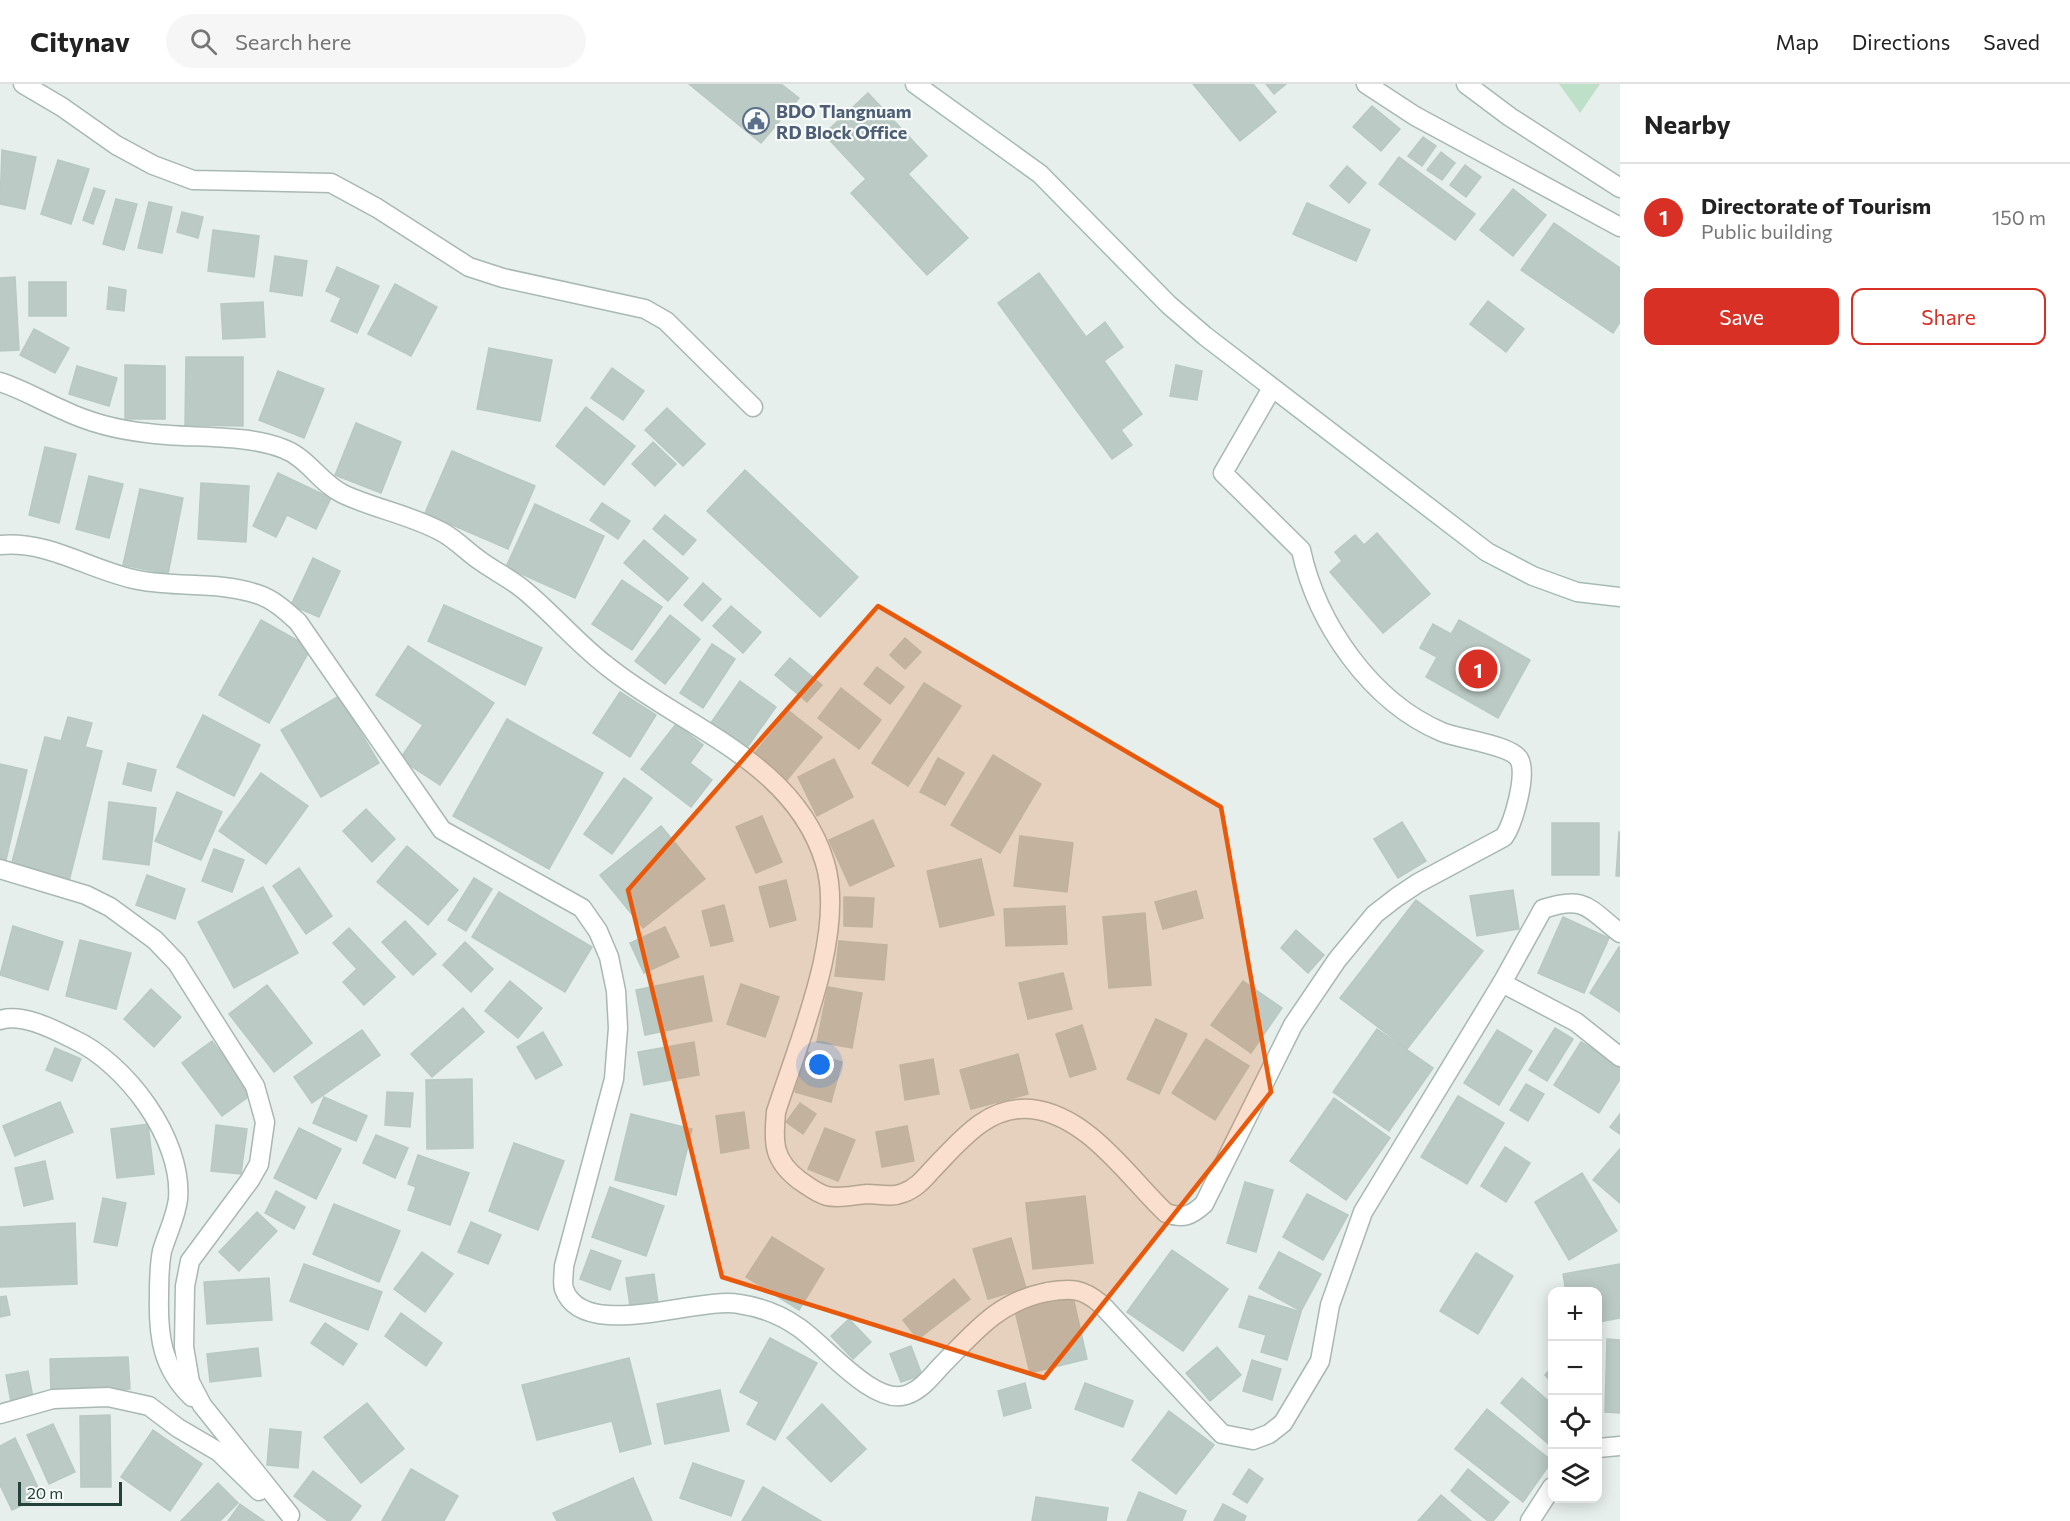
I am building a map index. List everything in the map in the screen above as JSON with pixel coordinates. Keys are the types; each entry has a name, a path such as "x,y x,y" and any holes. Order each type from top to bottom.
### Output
{"street":[{"path":"23,84 62,107 116,145 153,165 193,180 331,183 469,267 503,278 645,309 666,321 753,407"},
{"path":"915,84 1040,174 1169,305 1272,388 1487,552 1533,576 1577,592 1620,597"},
{"path":"1366,84 1415,116 1498,163 1620,227"},
{"path":"1466,84 1510,117 1620,188"},
{"path":"0,382 66,412 112,426 148,434 251,442 279,447 293,453 342,494 407,516 444,533 525,591 585,649 626,682 698,724 788,796 803,814 815,840 825,864 830,890 831,915 827,946 776,1112 774,1131 776,1153 785,1169 811,1189 828,1196 903,1194 917,1186 971,1129 1012,1109 1033,1109 1052,1114 1092,1137 1166,1213 1179,1217 1192,1214 1204,1204 1293,1025 1337,960 1375,914 1418,883 1504,837 1513,825 1522,772 1519,759 1509,750 1442,732 1406,711 1372,683 1346,650 1322,608 1304,567 1301,550 1223,473 1272,388"},
{"path":"0,545 17,543 38,546 138,580 234,587 260,595 280,607 298,622 442,830 582,908 598,931 609,957 616,991 618,1028 614,1079 564,1266 564,1289 577,1307 597,1314 645,1314 710,1302 752,1306 799,1327 869,1386 894,1396 906,1395 922,1386 983,1324 1010,1304 1019,1299 1063,1289 1086,1292 1101,1304 1222,1434 1253,1440 1269,1434 1283,1423 1320,1361 1330,1305 1363,1212 1377,1184 1502,983 1543,909 1562,903 1581,903 1620,933"},
{"path":"0,869 86,895 126,917 155,940 177,963 255,1086 265,1122 259,1164 250,1180 190,1261 187,1272 186,1363 190,1382 202,1405"},
{"path":"1502,983 1576,1022 1620,1057"},
{"path":"0,1020 9,1018 44,1026 94,1050 136,1090 166,1140 173,1160 178,1200 160,1269 159,1339 163,1355 180,1383 202,1405 295,1518"},
{"path":"0,1414 53,1399 108,1397 148,1406 178,1428 219,1452 254,1487 295,1518"},
{"path":"1602,1448 1620,1446"},
{"path":"1530,1521 1548,1494"}],"highlighted area":[{"path":"878,606 1221,807 1271,1092 1044,1378 722,1277 628,890"}],"green space":[{"path":"1559,84 1600,84 1580,113"}],"building":[{"name":"BDO Tlangnuam RD Block Office","path":"689,84 781,84 799,98 761,143"},
{"path":"1193,84 1253,84 1276,112 1240,141"},
{"path":"1266,84 1286,84 1274,94"},
{"path":"868,93 927,156 908,174 968,238 927,275 851,193 866,179 824,134"},
{"path":"1372,106 1400,129 1381,151 1353,127"},
{"path":"1423,137 1436,146 1422,166 1408,156"},
{"path":"2,150 36,157 25,209 0,204"},
{"path":"1441,152 1455,163 1442,180 1427,170"},
{"path":"1399,157 1475,214 1455,240 1379,184"},
{"path":"58,160 89,169 71,224 41,214"},
{"path":"1465,165 1481,177 1466,197 1450,185"},
{"path":"1347,166 1366,183 1349,203 1330,186"},
{"path":"94,188 105,191 93,224 83,220"},
{"path":"1513,189 1546,215 1513,256 1480,230"},
{"path":"116,199 137,204 124,250 103,244"},
{"path":"149,202 172,207 162,253 138,248"},
{"path":"1307,203 1370,230 1356,261 1293,234"},
{"path":"182,212 203,217 198,238 177,232"},
{"path":"1554,223 1620,268 1620,322 1613,333 1521,270"},
{"path":"213,230 259,236 254,277 208,271"},
{"path":"275,256 307,261 302,296 270,291"},
{"path":"337,267 379,286 357,333 331,321 341,298 326,291"},
{"path":"1039,273 1086,337 1105,322 1123,347 1104,361 1142,414 1121,430 1132,445 1112,459 998,303"},
{"path":"15,277 19,350 0,351 0,278"},
{"path":"29,282 66,282 66,316 29,316"},
{"path":"395,284 437,307 411,356 368,334"},
{"path":"109,287 126,290 124,311 107,309"},
{"path":"1488,301 1524,329 1506,352 1470,324"},
{"path":"263,302 265,337 223,339 221,304"},
{"path":"34,329 69,348 55,373 20,355"},
{"path":"489,348 552,360 540,421 477,409"},
{"path":"186,357 243,357 243,426 185,425"},
{"path":"125,365 165,366 165,419 125,419"},
{"path":"1176,365 1202,371 1197,400 1170,396"},
{"path":"77,366 117,378 109,406 69,394"},
{"path":"612,368 644,391 623,420 591,398"},
{"path":"278,371 324,389 304,438 259,420"},
{"path":"586,407 635,446 604,485 556,446"},
{"path":"667,408 705,444 683,466 645,430"},
{"path":"356,423 401,442 381,493 335,475"},
{"path":"653,442 676,464 655,486 632,464"},
{"path":"45,447 76,454 59,523 29,515"},
{"path":"452,451 535,486 508,549 425,513"},
{"path":"745,470 858,577 820,617 707,511"},
{"path":"278,473 331,498 316,529 287,515 276,537 253,526"},
{"path":"89,476 123,484 109,538 76,529"},
{"path":"201,483 249,486 246,542 198,539"},
{"path":"140,489 183,498 168,574 123,565"},
{"path":"602,503 630,521 618,539 590,520"},
{"path":"535,504 604,536 575,598 506,567"},
{"path":"665,515 696,540 683,555 653,529"},
{"path":"1377,533 1430,594 1383,633 1330,572 1342,561 1335,552 1355,535 1364,545"},
{"path":"644,540 688,578 668,601 624,563"},
{"path":"313,558 340,571 319,617 291,605"},
{"path":"622,580 662,607 632,650 592,624"},
{"path":"703,583 721,599 702,621 684,605"},
{"path":"444,605 542,648 525,685 428,641"},
{"path":"731,606 761,632 743,653 713,626"},
{"path":"670,615 700,639 665,684 635,661"},
{"path":"261,620 311,648 269,723 219,695"},
{"path":"1459,620 1530,660 1498,718 1426,677 1437,657 1420,648 1433,624 1451,634"},
{"path":"905,638 921,652 905,669 890,655"},
{"path":"712,644 735,659 703,708 680,693"},
{"path":"408,646 494,703 440,785 400,759 423,725 376,695"},
{"path":"790,658 822,685 807,702 775,675"},
{"path":"877,667 904,687 890,704 864,684"},
{"path":"740,681 776,707 746,749 710,724"},
{"path":"924,683 961,706 908,786 872,763"},
{"path":"841,688 881,720 859,749 818,718"},
{"path":"620,692 656,715 630,757 593,733"},
{"path":"339,696 379,763 321,797 281,730"},
{"path":"789,711 822,737 787,780 754,754"},
{"path":"203,715 260,745 234,796 177,767"},
{"path":"68,717 92,723 85,747 102,751 69,881 11,866 45,737 61,741"},
{"path":"507,719 603,773 549,869 453,816"},
{"path":"676,724 703,745 690,763 712,780 691,807 641,769"},
{"path":"993,755 1041,784 1000,853 951,825"},
{"path":"938,758 964,773 945,805 920,792"},
{"path":"834,759 853,797 817,816 798,777"},
{"path":"128,763 156,770 151,791 123,784"},
{"path":"0,764 27,770 5,864 0,863"},
{"path":"261,773 308,806 266,864 219,831"},
{"path":"624,778 652,798 612,854 584,834"},
{"path":"177,792 222,812 201,860 155,841"},
{"path":"109,802 156,808 149,865 103,859"},
{"path":"366,809 395,839 372,862 343,831"},
{"path":"762,816 782,862 756,873 736,827"},
{"path":"873,820 894,866 850,886 829,840"},
{"path":"1402,822 1426,861 1398,878 1374,839"},
{"path":"1552,823 1599,823 1599,875 1552,875"},
{"path":"661,826 705,879 643,928 600,875"},
{"path":"1619,832 1620,876 1616,876"},
{"path":"1020,836 1073,843 1067,892 1014,886"},
{"path":"407,846 458,890 428,925 377,882"},
{"path":"214,849 244,860 232,892 202,881"},
{"path":"981,859 994,915 940,927 927,871"},
{"path":"299,868 332,916 306,934 273,886"},
{"path":"147,875 185,889 175,919 136,905"},
{"path":"474,878 492,889 466,931 448,920"},
{"path":"786,880 796,920 770,927 759,887"},
{"path":"263,887 298,953 234,988 198,922"},
{"path":"1513,890 1519,929 1477,936 1470,896"},
{"path":"1196,891 1203,918 1163,929 1155,902"},
{"path":"499,892 592,947 565,992 472,937"},
{"path":"844,897 874,898 872,927 844,926"},
{"path":"1416,900 1483,951 1407,1049 1340,998"},
{"path":"724,905 733,941 711,946 702,911"},
{"path":"1065,906 1067,944 1006,946 1004,909"},
{"path":"1145,913 1151,985 1109,988 1103,917"},
{"path":"1563,917 1609,938 1584,993 1538,973"},
{"path":"405,921 436,954 413,975 382,942"},
{"path":"13,926 63,942 48,990 0,975"},
{"path":"665,927 679,957 644,973 630,943"},
{"path":"349,928 395,977 364,1005 343,982 357,969 333,943"},
{"path":"1296,930 1324,955 1308,973 1281,948"},
{"path":"80,940 131,953 116,1009 66,996"},
{"path":"839,941 887,945 884,980 835,976"},
{"path":"465,942 493,969 471,992 443,965"},
{"path":"1620,948 1620,1012 1590,993"},
{"path":"1063,973 1072,1009 1028,1019 1019,983"},
{"path":"703,976 712,1021 645,1035 636,990"},
{"path":"510,981 542,1008 518,1038 485,1011"},
{"path":"1243,981 1282,1008 1251,1053 1211,1025"},
{"path":"741,984 779,997 765,1037 727,1024"},
{"path":"267,985 312,1043 274,1072 229,1014"},
{"path":"828,987 862,993 852,1048 817,1042"},
{"path":"151,989 181,1017 154,1047 124,1019"},
{"path":"463,1008 484,1032 432,1077 411,1054"},
{"path":"1156,1019 1187,1034 1159,1094 1127,1079"},
{"path":"1082,1025 1096,1069 1070,1077 1056,1034"},
{"path":"1555,1028 1573,1039 1547,1081 1529,1070"},
{"path":"1377,1029 1433,1068 1389,1131 1333,1092"},
{"path":"362,1030 380,1055 312,1103 294,1077"},
{"path":"1497,1030 1532,1051 1499,1105 1464,1083"},
{"path":"543,1032 562,1065 536,1079 517,1047"},
{"path":"1206,1039 1249,1066 1215,1120 1172,1093"},
{"path":"212,1041 252,1094 222,1116 182,1063"},
{"path":"694,1042 699,1075 644,1085 638,1052"},
{"path":"1581,1042 1620,1065 1620,1079 1599,1113 1554,1085"},
{"path":"55,1048 81,1059 72,1081 46,1070"},
{"path":"806,1052 842,1062 831,1102 795,1092"},
{"path":"1018,1054 1028,1094 971,1109 960,1070"},
{"path":"933,1059 939,1094 905,1100 900,1065"},
{"path":"472,1079 473,1148 427,1149 426,1080"},
{"path":"1526,1084 1544,1094 1528,1121 1510,1110"},
{"path":"387,1092 413,1093 410,1127 385,1125"},
{"path":"1458,1096 1504,1123 1467,1184 1421,1157"},
{"path":"324,1097 367,1116 356,1141 313,1123"},
{"path":"1334,1098 1390,1138 1346,1200 1290,1161"},
{"path":"60,1102 73,1132 15,1156 3,1126"},
{"path":"800,1103 816,1114 803,1134 786,1122"},
{"path":"744,1112 749,1148 721,1153 716,1116"},
{"path":"631,1114 692,1129 676,1195 615,1180"},
{"path":"1620,1114 1620,1134 1610,1127"},
{"path":"148,1124 154,1174 117,1178 111,1129"},
{"path":"216,1125 247,1129 241,1174 211,1171"},
{"path":"907,1126 914,1161 882,1167 876,1132"},
{"path":"299,1128 341,1149 316,1199 274,1178"},
{"path":"825,1128 855,1140 838,1181 808,1169"},
{"path":"376,1135 408,1148 395,1178 363,1163"},
{"path":"514,1143 564,1161 538,1230 489,1211"},
{"path":"1505,1147 1530,1163 1506,1202 1481,1186"},
{"path":"1620,1149 1620,1203 1593,1180"},
{"path":"418,1155 469,1173 450,1225 408,1210 416,1187 408,1184"},
{"path":"45,1161 53,1199 24,1206 15,1168"},
{"path":"1582,1173 1617,1231 1569,1260 1535,1202"},
{"path":"1245,1182 1273,1190 1256,1252 1227,1243"},
{"path":"610,1187 664,1206 646,1256 592,1237"},
{"path":"276,1191 305,1207 294,1229 265,1213"},
{"path":"1307,1194 1348,1215 1323,1260 1283,1237"},
{"path":"1085,1196 1093,1263 1033,1269 1026,1203"},
{"path":"103,1198 126,1203 117,1246 94,1242"},
{"path":"334,1204 400,1231 379,1282 313,1254"},
{"path":"257,1212 277,1231 239,1271 219,1252"},
{"path":"471,1222 501,1235 488,1264 458,1252"},
{"path":"75,1223 77,1284 0,1287 0,1227"},
{"path":"772,1237 824,1269 799,1310 746,1277"},
{"path":"1011,1238 1026,1288 988,1299 973,1249"},
{"path":"591,1250 621,1261 610,1290 580,1279"},
{"path":"1172,1250 1228,1289 1183,1351 1127,1312"},
{"path":"422,1252 453,1274 425,1312 394,1289"},
{"path":"1279,1252 1321,1274 1301,1311 1259,1288"},
{"path":"1476,1253 1513,1276 1478,1334 1440,1311"},
{"path":"304,1264 382,1292 368,1330 290,1301"},
{"path":"1620,1264 1620,1318 1602,1321 1602,1287 1565,1287 1563,1274"},
{"path":"654,1274 658,1303 630,1306 626,1278"},
{"path":"269,1278 272,1320 207,1324 204,1282"},
{"path":"954,1279 970,1299 918,1339 903,1320"},
{"path":"6,1296 10,1315 0,1317 0,1297"},
{"path":"1249,1296 1301,1312 1287,1360 1261,1352 1266,1335 1239,1327"},
{"path":"1073,1297 1087,1359 1030,1373 1015,1311"},
{"path":"401,1313 442,1343 426,1366 385,1336"},
{"path":"849,1319 871,1342 853,1359 831,1336"},
{"path":"325,1323 357,1344 343,1365 311,1343"},
{"path":"770,1338 817,1363 775,1440 747,1424 759,1402 740,1392"},
{"path":"1607,1339 1620,1340 1620,1413 1605,1412"},
{"path":"911,1346 922,1375 901,1382 890,1354"},
{"path":"1217,1347 1241,1375 1210,1401 1186,1373"},
{"path":"258,1348 261,1376 210,1382 207,1354"},
{"path":"128,1357 130,1389 51,1391 50,1359"},
{"path":"629,1358 651,1444 620,1452 612,1421 537,1440 522,1385"},
{"path":"1252,1360 1281,1369 1272,1400 1243,1391"},
{"path":"28,1371 33,1398 11,1402 6,1375"},
{"path":"1522,1378 1548,1401 1548,1444 1501,1403"},
{"path":"1025,1383 1031,1408 1004,1416 998,1391"},
{"path":"1085,1383 1133,1401 1123,1427 1075,1409"},
{"path":"720,1390 729,1431 665,1444 657,1404"},
{"path":"367,1403 404,1449 361,1483 324,1437"},
{"path":"822,1404 866,1449 831,1482 787,1438"},
{"path":"1487,1409 1548,1458 1548,1467 1523,1502 1455,1449"},
{"path":"1169,1411 1214,1445 1176,1494 1132,1460"},
{"path":"110,1415 111,1487 81,1487 80,1416"},
{"path":"53,1424 75,1472 49,1484 27,1435"},
{"path":"270,1429 301,1432 298,1468 267,1465"},
{"path":"153,1430 202,1464 170,1511 121,1477"},
{"path":"15,1438 42,1496 12,1510 0,1485 0,1446"},
{"path":"693,1463 744,1481 731,1516 680,1498"},
{"path":"411,1469 458,1496 444,1521 382,1521"},
{"path":"1249,1469 1263,1479 1247,1503 1233,1494"},
{"path":"1468,1469 1509,1502 1493,1521 1488,1521 1451,1491"},
{"path":"313,1471 361,1506 350,1521 328,1521 294,1496"},
{"path":"633,1478 652,1521 557,1521 553,1513"},
{"path":"218,1483 238,1503 220,1521 181,1521"},
{"path":"763,1487 821,1521 742,1521"},
{"path":"1139,1492 1186,1511 1182,1521 1127,1521"},
{"path":"1441,1495 1471,1521 1418,1521"},
{"path":"1036,1497 1108,1508 1106,1521 1032,1521"},
{"path":"240,1504 264,1521 228,1521"},
{"path":"1223,1504 1246,1516 1244,1521 1214,1521"}],"place":[{"name":"BDO Tlangnuam RD Block Office","path":"756,121"},
{"name":"Directorate of Tourism","path":"1478,669"}]}
